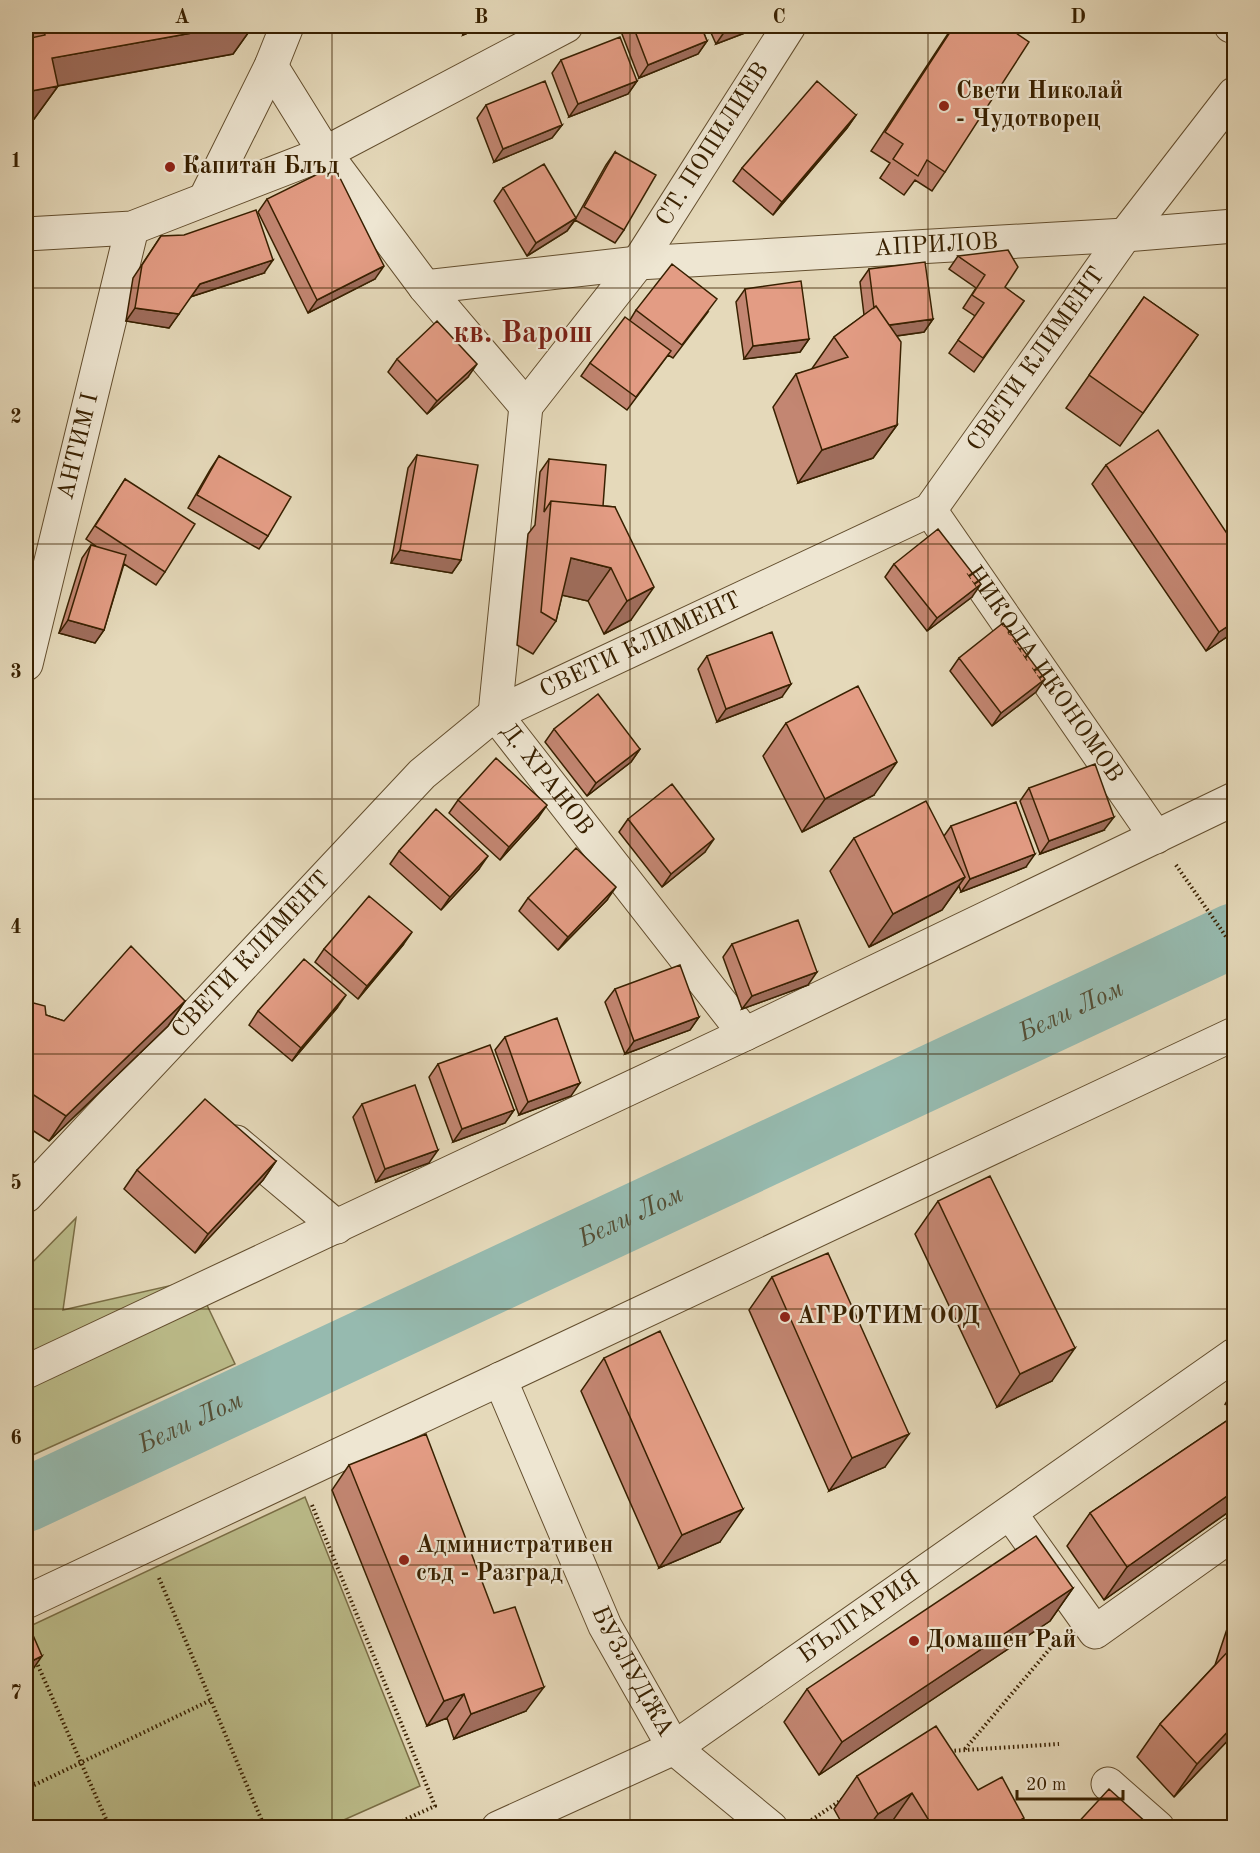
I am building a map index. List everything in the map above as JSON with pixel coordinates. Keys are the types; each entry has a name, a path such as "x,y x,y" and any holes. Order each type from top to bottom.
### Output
{"street":[{"path":"205,199 271,66 287,26"},
{"path":"26,234 132,228 325,153 566,26"},
{"name":"СТ. ПОПИЛИЕВ","path":"526,406 639,263 789,26"},
{"path":"271,66 325,153 425,287 526,406"},
{"name":"СВЕТИ КЛИМЕНТ","path":"26,1196 422,774 495,714 930,510 1125,235 1234,94"},
{"name":"АПРИЛОВ","path":"425,287 639,263 1125,235 1234,226"},
{"name":"АНТИМ I","path":"26,664 132,228"},
{"name":"Д. ХРАНОВ","path":"526,406 495,714 745,1034"},
{"name":"НИКОЛА ИКОНОМОВ","path":"930,510 1156,837"},
{"path":"26,1372 745,1034 1234,799"},
{"path":"26,1602 1234,1034"},
{"path":"209,1119 337,1227"},
{"path":"1204,1378 1234,1355"},
{"path":"1204,1378 1234,1364"},
{"name":"БЪЛГАРИЯ","path":"498,1827 674,1748 1204,1378"},
{"name":"БУЗЛУДЖА","path":"500,1379 604,1626 674,1748 771,1827"},
{"path":"1010,1513 1095,1632 1234,1533"},
{"path":"1108,1784 1158,1827"}],"path":[{"path":"1156,837 1234,948"},
{"path":"308,1496 435,1806 387,1827"},
{"path":"155,1569 265,1827"},
{"path":"964,1750 1081,1612"},
{"path":"35,1659 110,1827"},
{"path":"26,1789 211,1700"},
{"path":"943,1751 1059,1744"},
{"path":"26,1777 34,1785"},
{"path":"801,1827 847,1797"}],"green space":[{"path":"76,1218 63,1310 195,1280 235,1364 26,1458 26,1269"},
{"path":"305,1497 420,1786 328,1827 26,1827 26,1628"}],"building":[{"path":"43,26 231,26 52,58 58,86 26,92 26,39 45,35"},
{"path":"633,26 701,26 707,41 648,65"},
{"path":"723,26 740,26 725,31"},
{"name":"Свети Николай - Чудотворец","path":"954,26 1014,26 1013,31 1029,42 945,172 927,160 918,176 893,159 903,144 885,132"},
{"path":"620,37 637,81 578,104 561,60"},
{"path":"545,81 562,125 503,149 486,105"},
{"path":"817,81 856,115 782,202 742,168"},
{"path":"615,152 656,175 624,230 584,207"},
{"path":"544,164 576,218 536,243 503,188"},
{"path":"334,166 384,266 317,300 267,199"},
{"path":"256,210 273,260 200,284 179,314 135,308 142,265 161,236 184,235"},
{"path":"1008,250 1018,267 1005,287 1024,301 983,358 958,340 984,303 972,295 985,275 958,256"},
{"path":"925,262 933,319 889,325 876,306 874,308 869,269"},
{"path":"672,264 717,299 682,345 636,310"},
{"path":"801,281 809,339 753,346 745,289"},
{"path":"1144,297 1198,335 1143,413 1089,375"},
{"path":"876,306 901,342 897,425 822,450 796,374 848,357 834,337"},
{"path":"625,317 671,351 636,397 590,363"},
{"path":"437,321 477,364 437,401 397,359"},
{"path":"1158,430 1234,544 1234,622 1219,632 1106,465"},
{"path":"417,455 478,465 461,560 400,550"},
{"path":"219,456 291,497 268,536 197,495"},
{"path":"549,459 606,465 603,506 551,501 544,512"},
{"path":"125,479 195,524 165,572 95,526"},
{"path":"551,501 615,507 654,587 627,601 611,568 571,558 556,621 541,612"},
{"path":"938,529 981,584 937,618 894,564"},
{"path":"91,545 126,555 104,630 68,620"},
{"path":"1003,623 1045,679 1001,713 959,658"},
{"path":"772,632 791,684 726,709 707,656"},
{"path":"858,686 897,762 825,799 786,723"},
{"path":"598,694 640,749 596,783 554,729"},
{"path":"496,758 547,805 509,847 458,800"},
{"path":"1095,764 1114,817 1049,841 1029,788"},
{"path":"672,784 714,839 671,874 628,819"},
{"path":"926,801 965,877 893,914 854,838"},
{"path":"1016,802 1035,854 970,879 951,826"},
{"path":"436,809 488,856 450,897 399,851"},
{"path":"576,848 616,887 568,937 528,898"},
{"path":"369,896 412,932 367,986 324,949"},
{"path":"798,920 817,972 752,996 732,944"},
{"path":"131,946 185,1001 66,1116 26,1090 26,1001 45,1006 46,1015 64,1021"},
{"path":"304,959 346,995 301,1048 258,1011"},
{"path":"680,965 699,1017 634,1041 615,989"},
{"path":"557,1018 580,1083 528,1102 505,1037"},
{"path":"490,1045 514,1110 462,1129 438,1064"},
{"path":"415,1085 438,1150 385,1169 362,1104"},
{"path":"205,1099 276,1161 208,1234 137,1170"},
{"path":"990,1176 1075,1348 1020,1374 938,1201"},
{"path":"828,1253 909,1434 852,1458 772,1277"},
{"path":"660,1331 743,1509 682,1535 604,1358"},
{"path":"1234,1416 1234,1491 1127,1567 1090,1513"},
{"name":"Административен съд - Разград","path":"426,1434 494,1613 515,1607 544,1687 471,1714 464,1694 444,1701 349,1465"},
{"path":"1036,1536 1073,1588 842,1742 807,1689"},
{"path":"29,1626 42,1656 26,1664 26,1628"},
{"path":"1234,1645 1234,1725 1197,1764 1160,1724"},
{"path":"936,1726 978,1790 1002,1777 1024,1818 1008,1827 956,1827 951,1820 939,1827 933,1827 912,1793 878,1814 857,1776"},
{"path":"1109,1789 1149,1825 1146,1827 1074,1827"}],"waterway":[{"name":"Бели Лом","path":"26,1500 1234,935"}],"place":[{"name":"Свети Николай - Чудотворец","path":"944,106"},
{"name":"Капитан Блъд","path":"170,167"},
{"name":"АГРОТИМ ООД","path":"785,1317"},
{"name":"Административен съд - Разград","path":"404,1560"},
{"name":"Домашен Рай","path":"914,1641"}],"district":[{"name":"кв. Варош","path":"523,334"}]}
